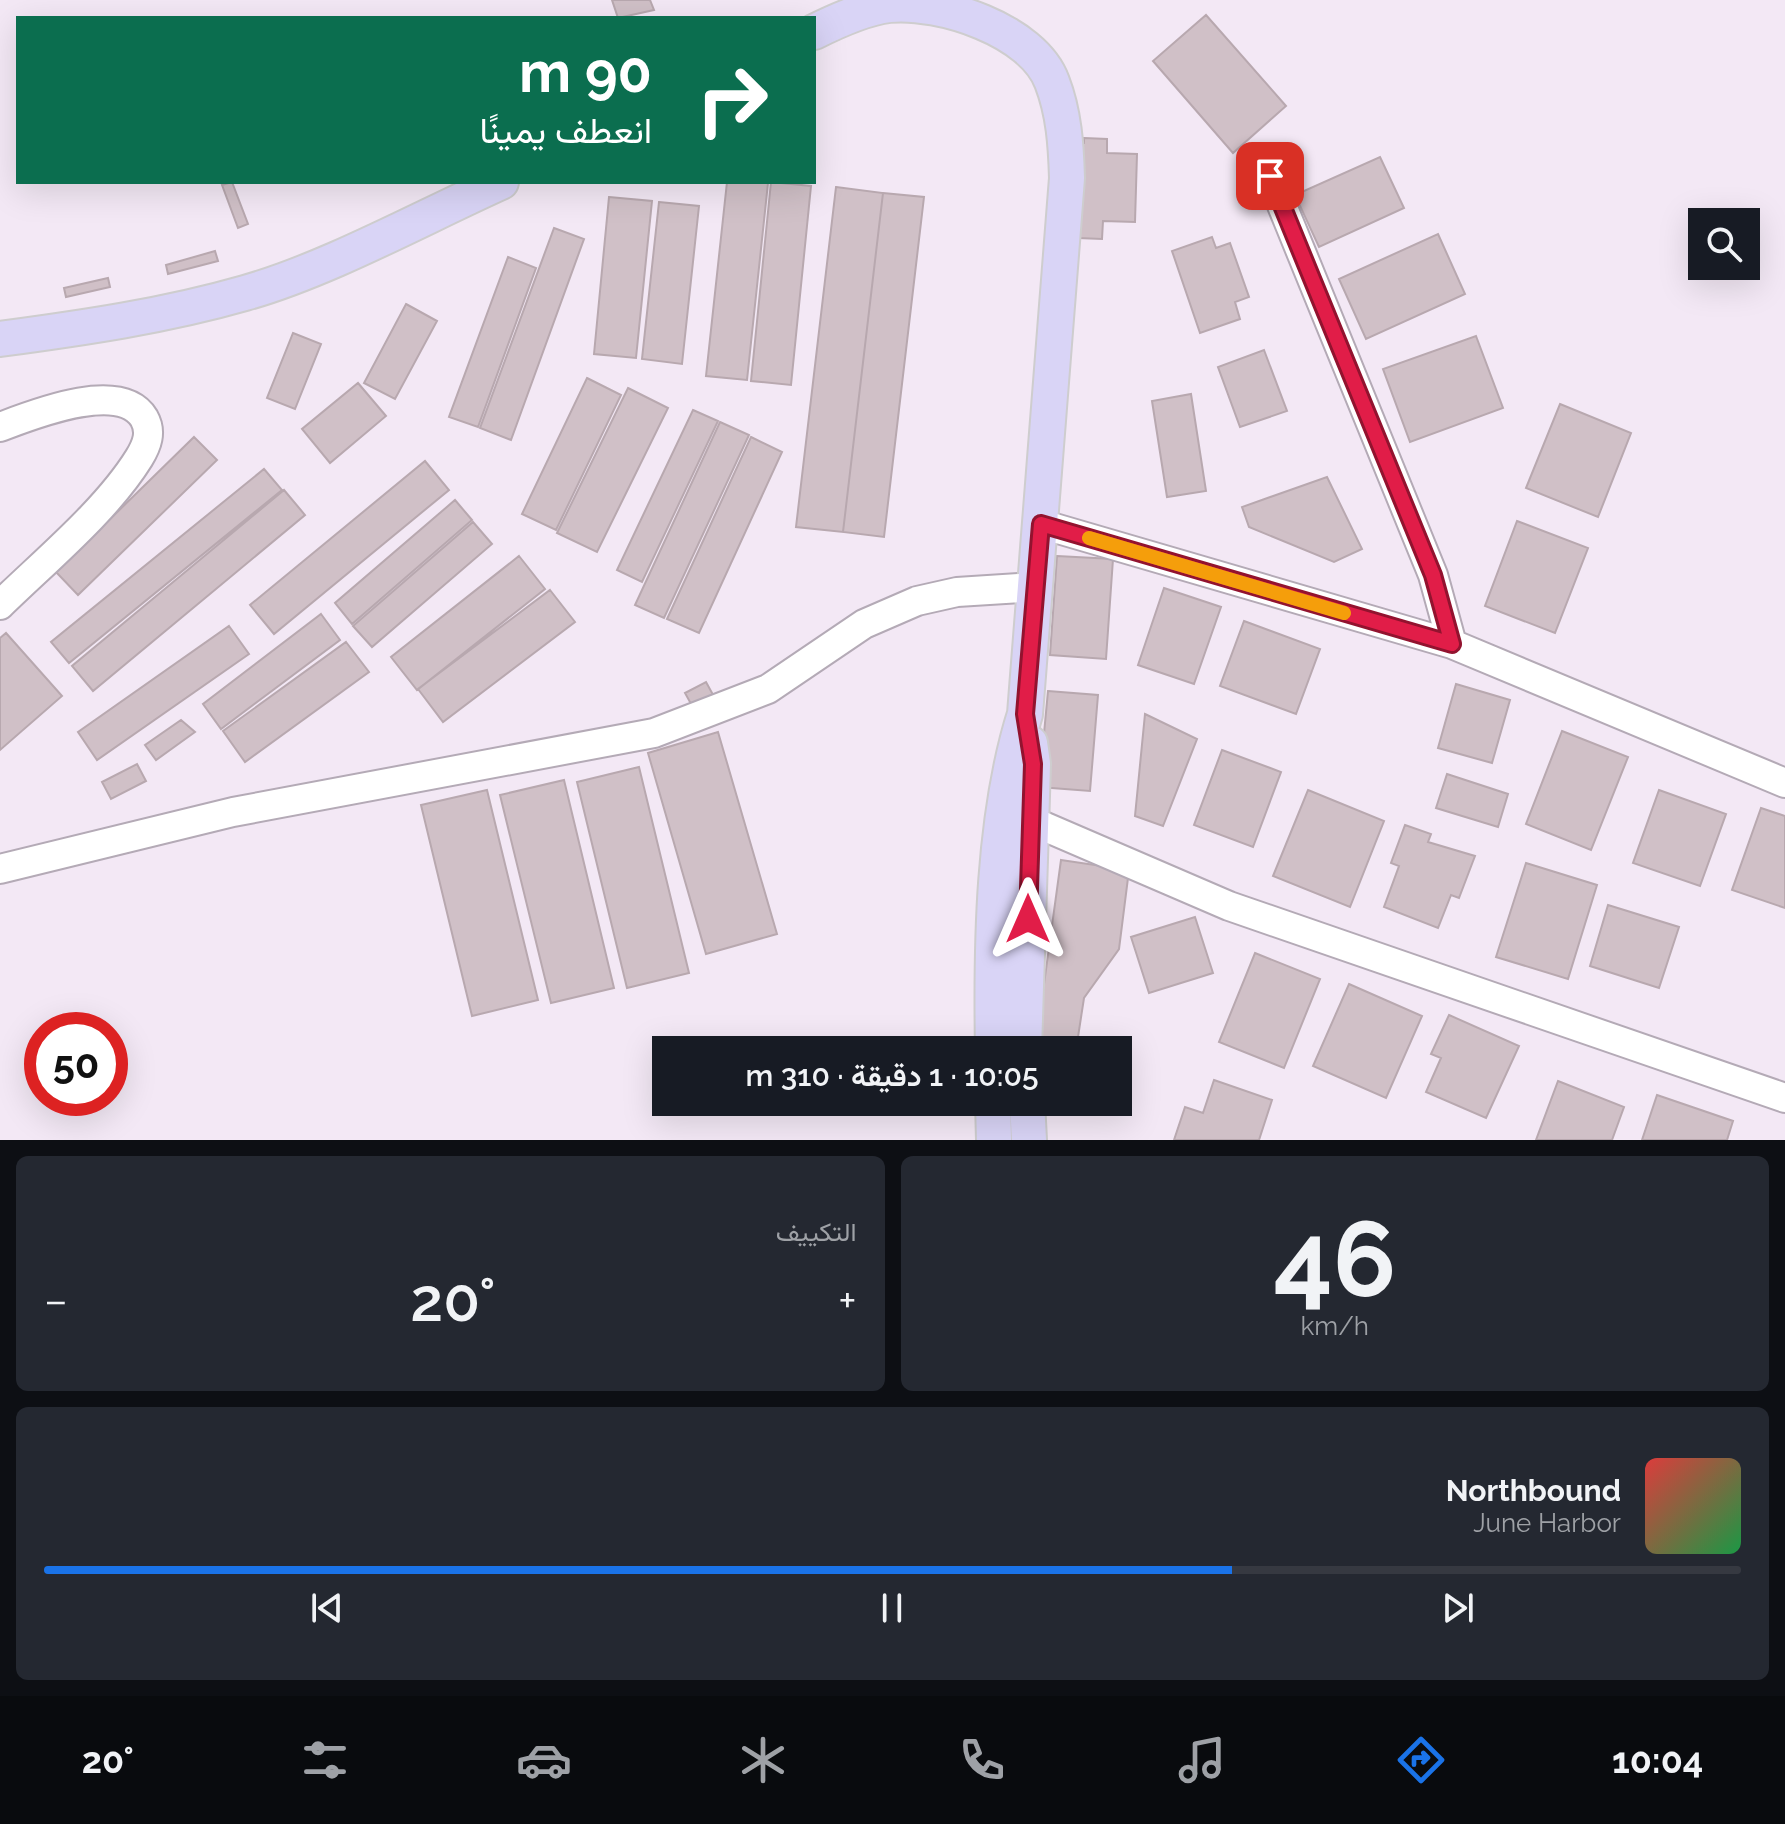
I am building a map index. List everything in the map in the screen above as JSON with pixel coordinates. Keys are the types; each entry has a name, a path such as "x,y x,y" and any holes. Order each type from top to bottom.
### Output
{"main road":[{"path":"816,31 889,5 939,8 1011,35 1045,67 1066,130 1067,178 1025,714 1033,764 1016,814 994,1036"},
{"path":"0,339 88,326 247,293 497,184"},
{"path":"1016,814 1024,1036"},
{"path":"993,1116 994,1140"},
{"path":"1028,1116 1029,1140"}],"street":[{"path":"1270,176 1433,575 1452,644"},
{"path":"0,427 39,412 102,401 126,404 139,411 148,426 147,441 122,483 0,605"},
{"path":"1041,524 1452,644 1599,709 1785,783"},
{"path":"0,869 233,812 654,733 768,689 864,624 917,601 957,592 1036,587"},
{"path":"1016,814 1229,906 1785,1098"}],"building":[{"path":"612,0 650,0 654,10 627,16 617,16"},
{"path":"1206,15 1286,106 1233,153 1153,61"},
{"path":"1084,138 1107,139 1107,153 1137,154 1135,222 1103,221 1102,239 1078,238 1075,143 1084,143"},
{"path":"1380,157 1404,208 1319,247 1295,195"},
{"path":"233,184 248,224 238,228 222,185"},
{"path":"727,184 768,184 747,380 706,376"},
{"path":"771,184 811,186 791,385 751,381"},
{"path":"836,187 883,193 843,532 796,527"},
{"path":"883,193 924,197 884,537 843,532"},
{"path":"609,197 652,201 636,358 594,354"},
{"path":"659,202 699,206 682,364 642,359"},
{"path":"554,228 584,239 511,440 480,428"},
{"path":"1438,234 1465,294 1366,339 1339,279"},
{"path":"1212,237 1216,248 1230,243 1249,297 1235,302 1240,319 1200,333 1172,251"},
{"path":"215,251 218,261 168,274 166,265"},
{"path":"508,257 536,268 478,427 449,417"},
{"path":"108,278 110,287 66,297 64,288"},
{"path":"406,304 437,321 395,399 364,383"},
{"path":"293,333 321,344 295,409 267,398"},
{"path":"1476,336 1503,408 1410,442 1383,369"},
{"path":"1264,350 1287,411 1240,427 1218,367"},
{"path":"587,378 621,395 556,530 522,514"},
{"path":"358,383 386,416 330,463 302,429"},
{"path":"628,388 668,408 597,552 557,533"},
{"path":"1191,394 1206,491 1167,497 1152,401"},
{"path":"1560,404 1631,433 1598,517 1526,488"},
{"path":"693,410 718,421 642,582 617,570"},
{"path":"720,422 749,435 664,618 635,605"},
{"path":"194,437 217,460 78,595 56,572"},
{"path":"751,437 782,452 699,633 667,619"},
{"path":"425,461 449,490 274,634 250,605"},
{"path":"264,469 282,490 69,663 51,642"},
{"path":"1327,477 1362,549 1334,562 1249,527 1242,507"},
{"path":"284,490 305,515 93,691 72,666"},
{"path":"455,500 472,520 352,624 335,603"},
{"path":"1517,521 1588,548 1555,633 1485,606"},
{"path":"473,522 492,544 372,647 353,626"},
{"path":"519,556 545,589 417,690 391,657"},
{"path":"1057,556 1113,559 1106,659 1050,655"},
{"path":"1164,588 1221,607 1194,684 1138,665"},
{"path":"550,590 575,622 443,722 418,689"},
{"path":"321,614 340,640 221,729 203,704"},
{"path":"1244,621 1320,649 1296,714 1220,686"},
{"path":"229,626 249,654 97,760 78,732"},
{"path":"6,633 62,696 0,750 0,638"},
{"path":"346,642 369,672 245,762 223,731"},
{"path":"706,682 717,702 696,713 685,693"},
{"path":"1456,684 1510,700 1492,763 1438,748"},
{"path":"1048,691 1098,695 1090,791 1039,787"},
{"path":"1145,714 1197,739 1163,826 1135,816"},
{"path":"181,720 195,732 156,760 145,745"},
{"path":"1562,731 1628,757 1591,850 1526,824"},
{"path":"718,732 777,934 706,954 648,753"},
{"path":"1222,750 1281,772 1253,847 1194,825"},
{"path":"137,764 146,781 111,799 102,782"},
{"path":"639,767 689,973 627,988 577,782"},
{"path":"1447,774 1508,794 1498,827 1436,808"},
{"path":"564,780 614,988 551,1003 500,795"},
{"path":"487,790 538,1000 472,1016 421,805"},
{"path":"1308,790 1384,821 1350,907 1273,876"},
{"path":"1659,790 1726,814 1700,886 1633,863"},
{"path":"1761,808 1785,816 1785,908 1732,890"},
{"path":"1405,825 1431,834 1428,842 1475,856 1459,898 1451,895 1438,928 1384,907 1399,866 1391,863"},
{"path":"1061,860 1129,870 1119,949 1084,998 1078,1036 1037,1036"},
{"path":"1526,863 1597,885 1568,979 1496,957"},
{"path":"1608,905 1679,927 1659,988 1590,966"},
{"path":"1195,917 1213,973 1149,993 1131,937"},
{"path":"1255,953 1320,979 1284,1068 1219,1042"},
{"path":"1349,984 1422,1016 1386,1098 1313,1066"},
{"path":"1449,1015 1519,1046 1486,1118 1426,1092 1441,1058 1431,1054"},
{"path":"1214,1080 1272,1100 1259,1140 1174,1140 1185,1107 1203,1113"},
{"path":"1558,1081 1624,1107 1612,1140 1536,1140"},
{"path":"1657,1095 1733,1121 1727,1140 1642,1140"}],"slow traffic":[{"path":"1089,538 1344,613"}],"route":[{"path":"1028,919 1033,764 1025,714 1041,524 1452,644 1433,575 1270,176"}]}
